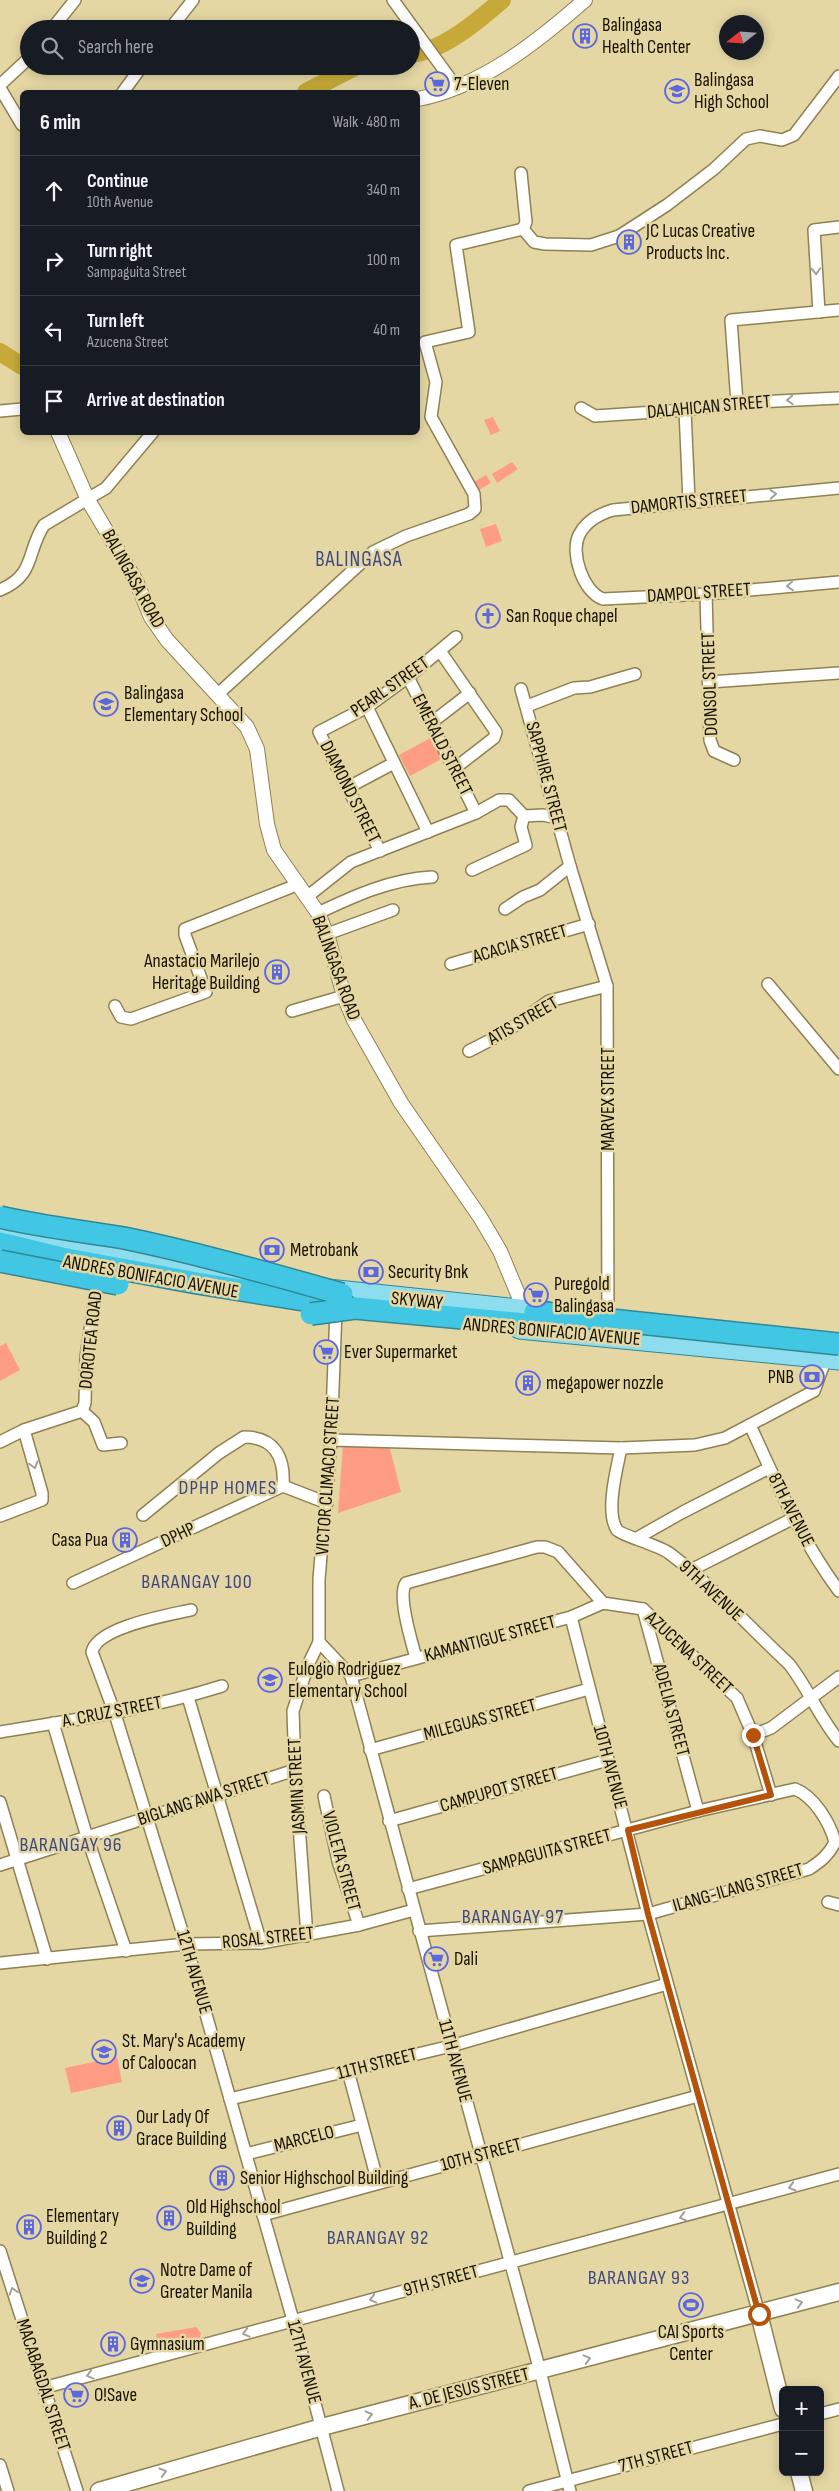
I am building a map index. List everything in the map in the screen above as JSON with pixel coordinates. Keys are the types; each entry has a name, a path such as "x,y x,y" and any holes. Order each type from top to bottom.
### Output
{"highway":[{"path":"0,1216 29,1224 124,1238 235,1265 344,1304"},
{"name":"SKYWAY","path":"0,1228 344,1304"},
{"name":"SKYWAY","path":"0,1243 62,1258 197,1283 344,1304 836,1352"},
{"path":"0,1261 118,1284 311,1314 344,1304"}],"main road":[{"name":"ANDRES BONIFACIO AVENUE","path":"0,1228 104,1252 277,1283 520,1309 608,1328"},
{"name":"ANDRES BONIFACIO AVENUE","path":"0,1247 100,1268 344,1304 608,1328 836,1352"},
{"name":"A. DE JESUS STREET","path":"99,2491 136,2485 322,2427 839,2292"},
{"name":"10TH AVENUE","path":"759,2314 779,2393"},
{"path":"800,2476 804,2491"}],"street":[{"path":"59,20 74,0"},
{"path":"177,20 193,0"},
{"path":"393,0 408,20"},
{"path":"420,99 437,96 457,88 513,58 585,0"},
{"path":"420,37 457,88"},
{"path":"20,67 0,86 20,121"},
{"path":"124,90 135,75"},
{"path":"523,229 534,242 545,244 591,245 619,236 667,205 714,169 746,139 760,136 782,140 794,134 839,76"},
{"path":"521,173 526,222 523,229"},
{"path":"819,312 814,230 839,228"},
{"path":"218,694 373,552 406,536 469,514 475,509 474,494 433,422 431,413 436,382 425,342 470,332 456,246 523,229"},
{"path":"736,403 731,320 839,310"},
{"name":"DALAHICAN STREET","path":"580,408 595,416 685,410 736,403 839,398"},
{"path":"0,411 20,409"},
{"path":"685,410 689,502"},
{"name":"BALINGASA ROAD","path":"59,435 88,500 136,581 152,617 162,632 247,727 257,750 267,824 274,850 285,868 308,896 318,913 327,934 344,996 354,1020 401,1103 480,1217 500,1251 520,1299 520,1309"},
{"path":"0,590 23,576 39,532 44,525 106,488 150,435"},
{"name":"DAMORTIS STREET","path":"579,566 578,536 590,521 602,513 613,510 839,488"},
{"name":"DAMPOL STREET","path":"579,566 584,583 593,596 603,599 706,594 839,582"},
{"name":"DONSOL STREET","path":"706,594 712,746 714,751 734,760"},
{"name":"PEARL STREET","path":"320,732 367,707 408,677 456,637"},
{"path":"440,651 496,732 496,735 455,768"},
{"path":"709,682 839,672"},
{"path":"527,706 574,688 590,687 635,674"},
{"name":"EMERALD STREET","path":"408,677 476,813"},
{"name":"SAPPHIRE STREET","path":"521,689 570,866"},
{"path":"431,723 470,693"},
{"path":"367,707 428,832"},
{"name":"DIAMOND STREET","path":"320,732 380,851"},
{"path":"347,788 394,763"},
{"path":"308,896 351,862 476,813 504,799 509,800 524,816 543,815 557,818"},
{"path":"472,870 526,845 521,828 524,816"},
{"path":"505,909 522,897 540,890 570,866"},
{"name":"MARVEX STREET","path":"570,866 607,986 608,1328"},
{"path":"318,913 389,884 413,878 432,877"},
{"path":"115,1006 121,1017 131,1019 206,992 185,935 185,928 299,884"},
{"path":"327,934 394,910"},
{"name":"ACACIA STREET","path":"451,964 589,924"},
{"path":"768,984 839,1069"},
{"name":"ATIS STREET","path":"469,1051 504,1033 549,1001 607,986"},
{"path":"292,1011 344,996"},
{"name":"ANDRES BONIFACIO AVENUE","path":"0,1216 194,1254 277,1283"},
{"name":"DOROTEA ROAD","path":"82,1411 85,1403 86,1357 100,1268"},
{"name":"VICTOR CLIMACO STREET","path":"319,1642 319,1579 344,1304"},
{"path":"331,1440 621,1448 695,1444 725,1438 814,1391 836,1352"},
{"name":"DOROTEA ROAD","path":"0,1442 24,1430 82,1411"},
{"name":"DOROTEA ROAD","path":"82,1411 94,1422 103,1446 121,1443"},
{"name":"8TH AVENUE","path":"750,1425 794,1518 818,1562 839,1591"},
{"path":"0,1516 42,1500 42,1493 24,1430"},
{"name":"DPHP","path":"73,1583 283,1486 284,1473 274,1447 264,1440 244,1437 219,1453 143,1515"},
{"name":"9TH AVENUE","path":"621,1448 613,1493 612,1512 617,1530 623,1535 659,1546 691,1570 789,1664 802,1680 825,1724 839,1741"},
{"path":"637,1538 769,1468"},
{"path":"283,1486 327,1504"},
{"path":"691,1570 794,1518"},
{"path":"416,1658 402,1592 403,1587 411,1580 537,1547 553,1548 563,1556 603,1604"},
{"name":"AZUCENA STREET","path":"603,1604 643,1609 737,1698 753,1735 771,1795"},
{"name":"KAMANTIGUE STREET","path":"351,1676 571,1617 603,1604"},
{"name":"ADELIA STREET","path":"643,1609 698,1811"},
{"name":"12TH AVENUE","path":"191,1610 129,1625 98,1642 94,1647 92,1655 115,1714 186,1944 294,2320 338,2491"},
{"name":"10TH AVENUE","path":"571,1617 628,1830 648,1914 759,2314"},
{"name":"11TH AVENUE","path":"319,1642 351,1676 511,2263 569,2486"},
{"name":"JASMIN STREET","path":"307,1936 295,1770 293,1711 308,1665 319,1642"},
{"path":"753,1735 771,1728 839,1678"},
{"name":"A. CRUZ STREET","path":"0,1732 115,1714 188,1697 222,1686"},
{"name":"MILEGUAS STREET","path":"370,1750 590,1689"},
{"path":"188,1697 261,1943"},
{"path":"53,1723 87,1837 126,1951"},
{"name":"CAMPUPOT STREET","path":"389,1821 608,1760"},
{"name":"BIGLANG AWA STREET","path":"0,1865 295,1770"},
{"name":"SAMPAGUITA STREET","path":"408,1889 698,1811 795,1789 803,1792 832,1830 835,1842"},
{"name":"VIOLETA STREET","path":"324,1796 338,1861 359,1925"},
{"path":"0,1802 47,1959"},
{"name":"ILANG-ILANG STREET","path":"420,1931 648,1914 810,1869 831,1852 835,1842"},
{"name":"ROSAL STREET","path":"0,1963 186,1944 261,1943 359,1925 414,1910"},
{"name":"11TH STREET","path":"230,2099 451,2046 667,1984"},
{"path":"348,2070 378,2183"},
{"name":"10TH STREET","path":"263,2214 698,2096"},
{"name":"MARCELO","path":"246,2154 362,2125"},
{"name":"9TH STREET","path":"43,2388 839,2174"},
{"name":"MACABAGDAL STREET","path":"0,2251 77,2491"},
{"path":"824,2413 839,2409"},
{"name":"7TH STREET","path":"529,2491 569,2486 779,2425"},
{"path":"0,2466 8,2491"}],"shaded area":[{"path":"493,417 500,431 491,435 484,420"},
{"path":"512,462 518,469 497,483 492,474"},
{"path":"486,475 491,483 477,491 472,483"},
{"path":"496,524 502,541 486,547 480,529"},
{"path":"434,736 445,757 410,776 399,755"},
{"path":"6,1343 20,1370 0,1381 0,1346"},
{"path":"343,1444 389,1445 401,1492 338,1513"},
{"path":"117,2057 122,2082 71,2093 65,2068"},
{"path":"196,2327 201,2333 199,2342 160,2353 156,2334"}],"waterway":[{"path":"420,52 448,41 472,25 502,0"},
{"path":"310,90 339,75"},
{"path":"0,352 20,365"}],"place":[{"name":"Balingasa Health Center","path":"585,36"},
{"name":"7-Eleven","path":"437,84"},
{"name":"Balingasa High School","path":"677,91"},
{"name":"JC Lucas Creative Products Inc.","path":"629,242"},
{"name":"San Roque chapel","path":"488,616"},
{"name":"Balingasa Elementary School","path":"106,704"},
{"name":"Anastacio Marilejo Heritage Building","path":"277,972"},
{"name":"Metrobank","path":"272,1250"},
{"name":"Security Bnk","path":"371,1272"},
{"name":"Puregold Balingasa","path":"536,1295"},
{"name":"Ever Supermarket","path":"326,1352"},
{"name":"PNB","path":"812,1377"},
{"name":"megapower nozzle","path":"528,1383"},
{"name":"Casa Pua","path":"125,1540"},
{"name":"Eulogio Rodriguez Elementary School","path":"270,1680"},
{"name":"Dali","path":"436,1959"},
{"name":"St. Mary's Academy of Caloocan","path":"104,2052"},
{"name":"Our Lady Of Grace Building","path":"119,2128"},
{"name":"Senior Highschool Building","path":"222,2178"},
{"name":"Old Highschool Building","path":"169,2218"},
{"name":"Elementary Building 2","path":"29,2227"},
{"name":"Notre Dame of Greater Manila","path":"142,2281"},
{"name":"CAI Sports Center","path":"691,2305"},
{"name":"Gymnasium","path":"113,2344"},
{"name":"O!Save","path":"76,2395"}],"district":[{"name":"BALINGASA","path":"359,559"},
{"name":"DPHP HOMES","path":"228,1488"},
{"name":"BARANGAY 100","path":"197,1582"},
{"name":"BARANGAY 96","path":"71,1845"},
{"name":"BARANGAY 97","path":"513,1917"},
{"name":"BARANGAY 92","path":"378,2238"},
{"name":"BARANGAY 93","path":"639,2278"}],"route":[{"path":"753,1735 771,1795 698,1811 628,1830 648,1914 759,2314"}]}
